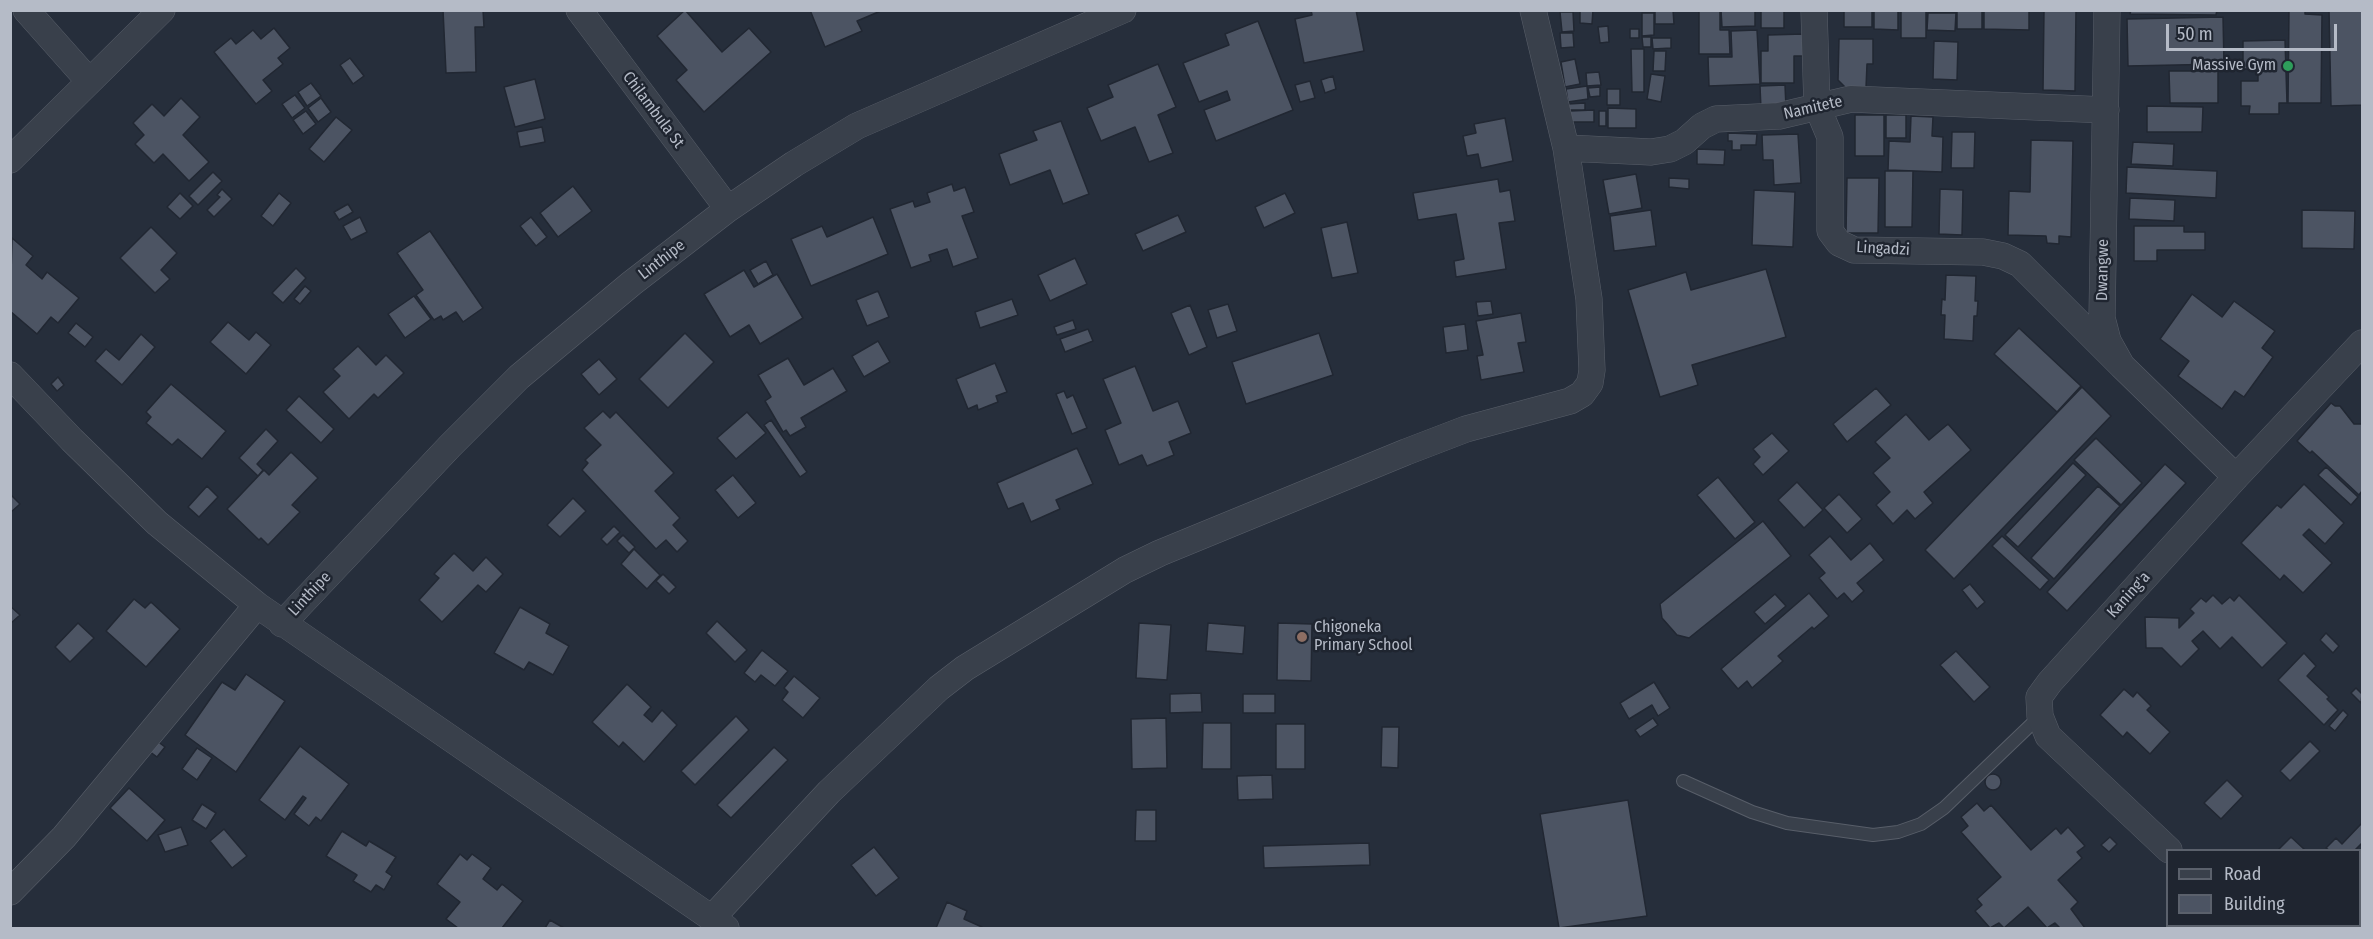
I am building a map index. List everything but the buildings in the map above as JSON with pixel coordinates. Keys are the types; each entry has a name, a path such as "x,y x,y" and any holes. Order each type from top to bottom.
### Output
{"street":[{"path":"26,10 89,81"},
{"path":"10,160 162,10"},
{"name":"Chilambula St","path":"579,10 728,209"},
{"name":"Linthipe","path":"282,624 450,446 519,378 632,283 728,209 794,164 857,126 1123,10"},
{"path":"719,924 829,792 939,688 965,668 1125,570 1160,553 1466,429 1570,401 1582,394 1590,383 1592,370 1589,299 1566,148 1533,10"},
{"name":"Lingadzi","path":"1814,10 1817,106 1830,137 1830,231 1839,243 1854,250 1983,252 2003,256 2020,264 2122,366"},
{"name":"Dwangwe","path":"2107,10 2102,318 2108,341 2122,366 2236,477"},
{"name":"Namitete","path":"1566,148 1651,152 1670,149 1716,119 1779,116 1851,99 2106,110"},
{"name":"Kaning'a","path":"2040,716 2039,697 2050,682 2236,477 2362,343"},
{"name":"Linthipe","path":"10,375 72,440 157,523 257,605 719,924"},
{"path":"10,892 64,837 257,605"},
{"path":"2040,716 2048,736 2168,849"}],"lane":[{"path":"1683,781 1752,812 1787,823 1873,835 1898,832 1921,824 1944,808 2040,716"}],"place":[{"name":"Massive Gym","path":"2288,66"},
{"name":"Chigoneka Primary School","path":"1302,637"}]}
